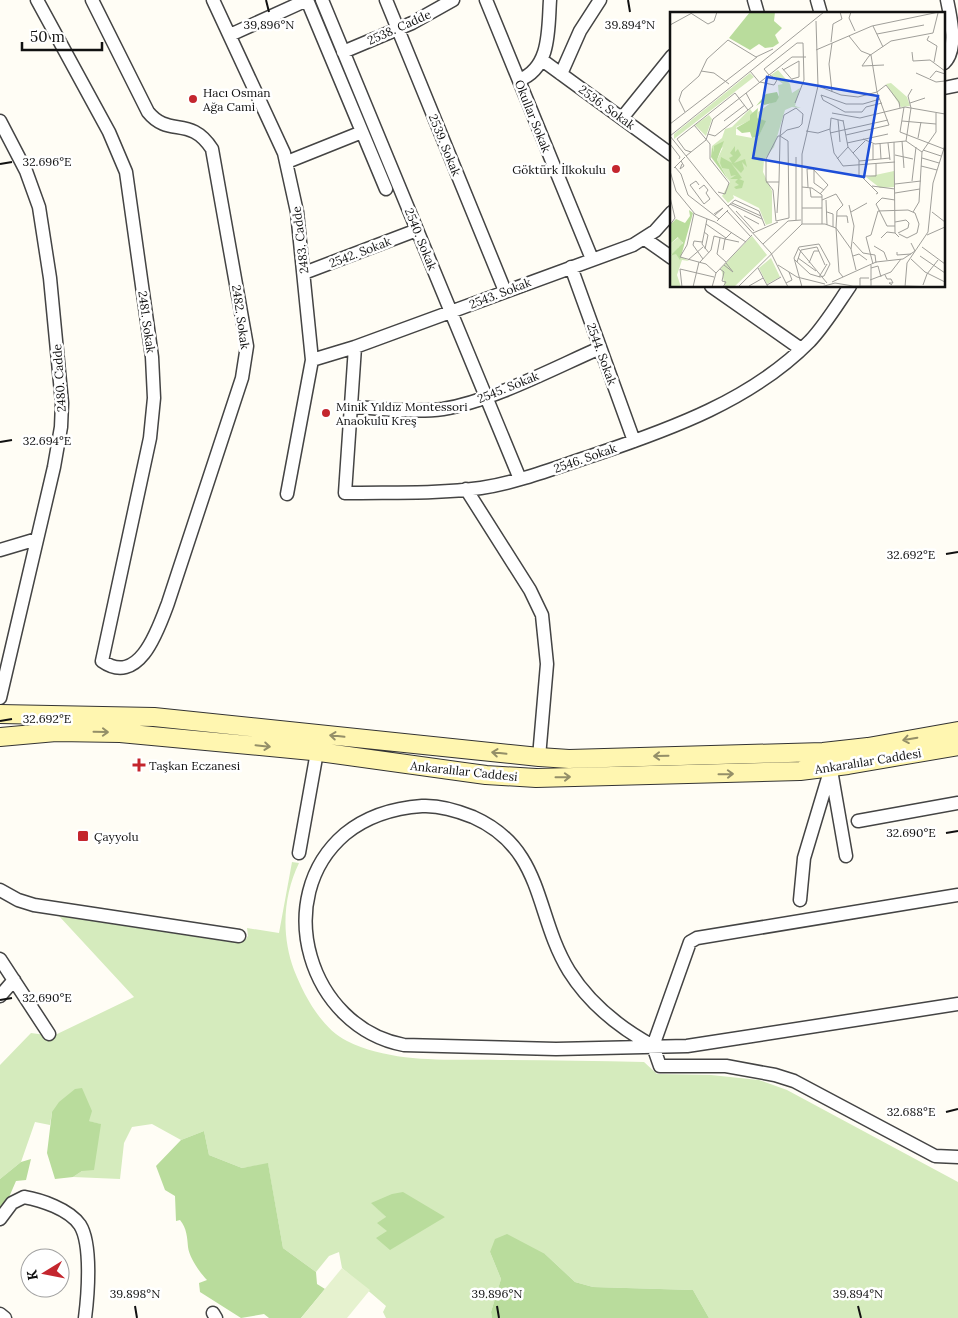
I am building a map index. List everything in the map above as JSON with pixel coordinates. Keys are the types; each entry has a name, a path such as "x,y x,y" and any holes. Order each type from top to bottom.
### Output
{"main road":[{"name":"Ankaralılar Caddesi","path":"0,714 118,715 174,718 539,757 570,758 824,752 868,747 958,731"},
{"path":"173,737 174,718"},
{"name":"Ankaralılar Caddesi","path":"0,737 88,732 173,737 318,752 486,775 536,778 780,772 831,768 958,746"},
{"path":"536,778 539,757"}],"street":[{"name":"2481. Sokak","path":"37,0 108,132 126,172 152,357 154,398 150,438 102,661"},
{"name":"2482. Sokak","path":"92,0 148,112 155,121 198,132 212,149 247,346 242,378 168,603 158,628 140,658 129,668 114,668 102,661"},
{"name":"2483. Cadde","path":"213,0 287,162 296,205 312,360 287,494"},
{"path":"230,35 307,0 386,189"},
{"name":"2540. Sokak","path":"322,0 520,479"},
{"name":"2539. Sokak","path":"386,0 505,291"},
{"name":"2538. Cadde","path":"343,52 398,29 453,0"},
{"name":"Okullar Sokak","path":"486,0 592,259"},
{"path":"519,80 534,73 542,60 550,0"},
{"path":"562,74 580,31 600,0"},
{"path":"946,60 952,56 957,42 947,0"},
{"path":"622,118 670,58"},
{"name":"2536. Sokak","path":"542,60 670,154"},
{"path":"348,99 361,94"},
{"name":"2480. Cadde","path":"0,121 26,171 39,207 48,259 60,376 62,427 0,698"},
{"path":"287,162 362,132"},
{"path":"670,214 645,239 670,257"},
{"name":"2542. Sokak","path":"304,273 417,230"},
{"name":"2543. Sokak","path":"312,360 355,347 645,239"},
{"name":"2544. Sokak","path":"571,267 634,441"},
{"path":"718,288 801,349"},
{"name":"2546. Sokak","path":"351,407 345,493 466,490 520,479 634,441 677,425 720,405 769,375 801,349 818,331 849,288"},
{"path":"351,407 355,347"},
{"name":"2545. Sokak","path":"351,407 433,409 486,397 600,348"},
{"path":"466,490 530,590 542,615 545,630 547,672 539,757"},
{"path":"0,550 37,539"},
{"path":"298,853 318,752"},
{"path":"831,768 846,856"},
{"path":"800,900 804,858 831,768"},
{"path":"858,821 958,803"},
{"path":"958,1004 687,1046 652,1046 556,1049 404,1045 372,1035 354,1024 328,995 316,971 308,945 305,920 309,894 316,872 325,856 346,833 383,813 396,809 428,806 446,807 498,830 511,842 538,888 565,964 585,992 610,1017 652,1046 660,1066 726,1066 775,1075 794,1082 935,1156 958,1157"},
{"path":"0,890 18,900 34,905 239,936"},
{"path":"652,1046 690,942 697,938 958,895"},
{"path":"0,959 48,1034"},
{"path":"0,996 14,980"},
{"path":"0,1219 12,1203 24,1197 56,1208 78,1222 83,1233 86,1254 85,1318"},
{"path":"0,1314 5,1318"}],"green space":[{"path":"292,862 299,863 290,889 286,916 287,943 294,970 314,1010 329,1028 347,1041 365,1048 383,1054 422,1059 644,1062 657,1074 711,1075 759,1080 787,1090 958,1182 958,1318 709,1318 693,1290 593,1287 575,1282 545,1254 490,1252 501,1279 491,1312 492,1318 386,1318 383,1312 386,1306 342,1268 339,1252 329,1256 316,1272 283,1248 268,1164 242,1168 209,1155 204,1131 181,1140 152,1124 132,1127 124,1143 120,1179 73,1177 82,1171 100,1124 52,1112 50,1125 35,1122 21,1162 0,1179 0,1065 31,1033 53,1036 134,997 59,916 230,942 243,942 248,936 247,928 279,933","holes":["372,1203 445,1217 386,1217"]},
{"path":"82,1088 92,1111 89,1121 101,1124 94,1170 82,1171 73,1177 55,1179 47,1153 52,1112 59,1102 75,1089"},
{"path":"204,1131 209,1155 242,1168 268,1163 283,1248 316,1272 317,1284 325,1289 301,1318 269,1318 264,1314 241,1318 200,1292 199,1283 207,1280 190,1255 184,1227 180,1220 176,1221 175,1196 165,1190 156,1166 181,1140"},
{"path":"31,1159 26,1180 16,1181 0,1218 0,1179 21,1162"},
{"path":"403,1192 445,1217 390,1250 376,1238 387,1231 377,1223 386,1217 371,1203 392,1194"},
{"path":"507,1234 545,1254 575,1282 593,1287 693,1290 709,1318 492,1318 491,1312 501,1279 490,1252 495,1239"},
{"path":"342,1268 370,1290 347,1318 301,1318"}],"place":[{"name":"Hacı Osman Ağa Cami","path":"193,99"},
{"name":"Göktürk İlkokulu","path":"616,169"},
{"name":"Minik Yıldız Montessori Anaokulu Kreş","path":"326,413"},
{"name":"Taşkan Eczanesi","path":"139,765"},
{"name":"Çayyolu","path":"83,836"}]}
